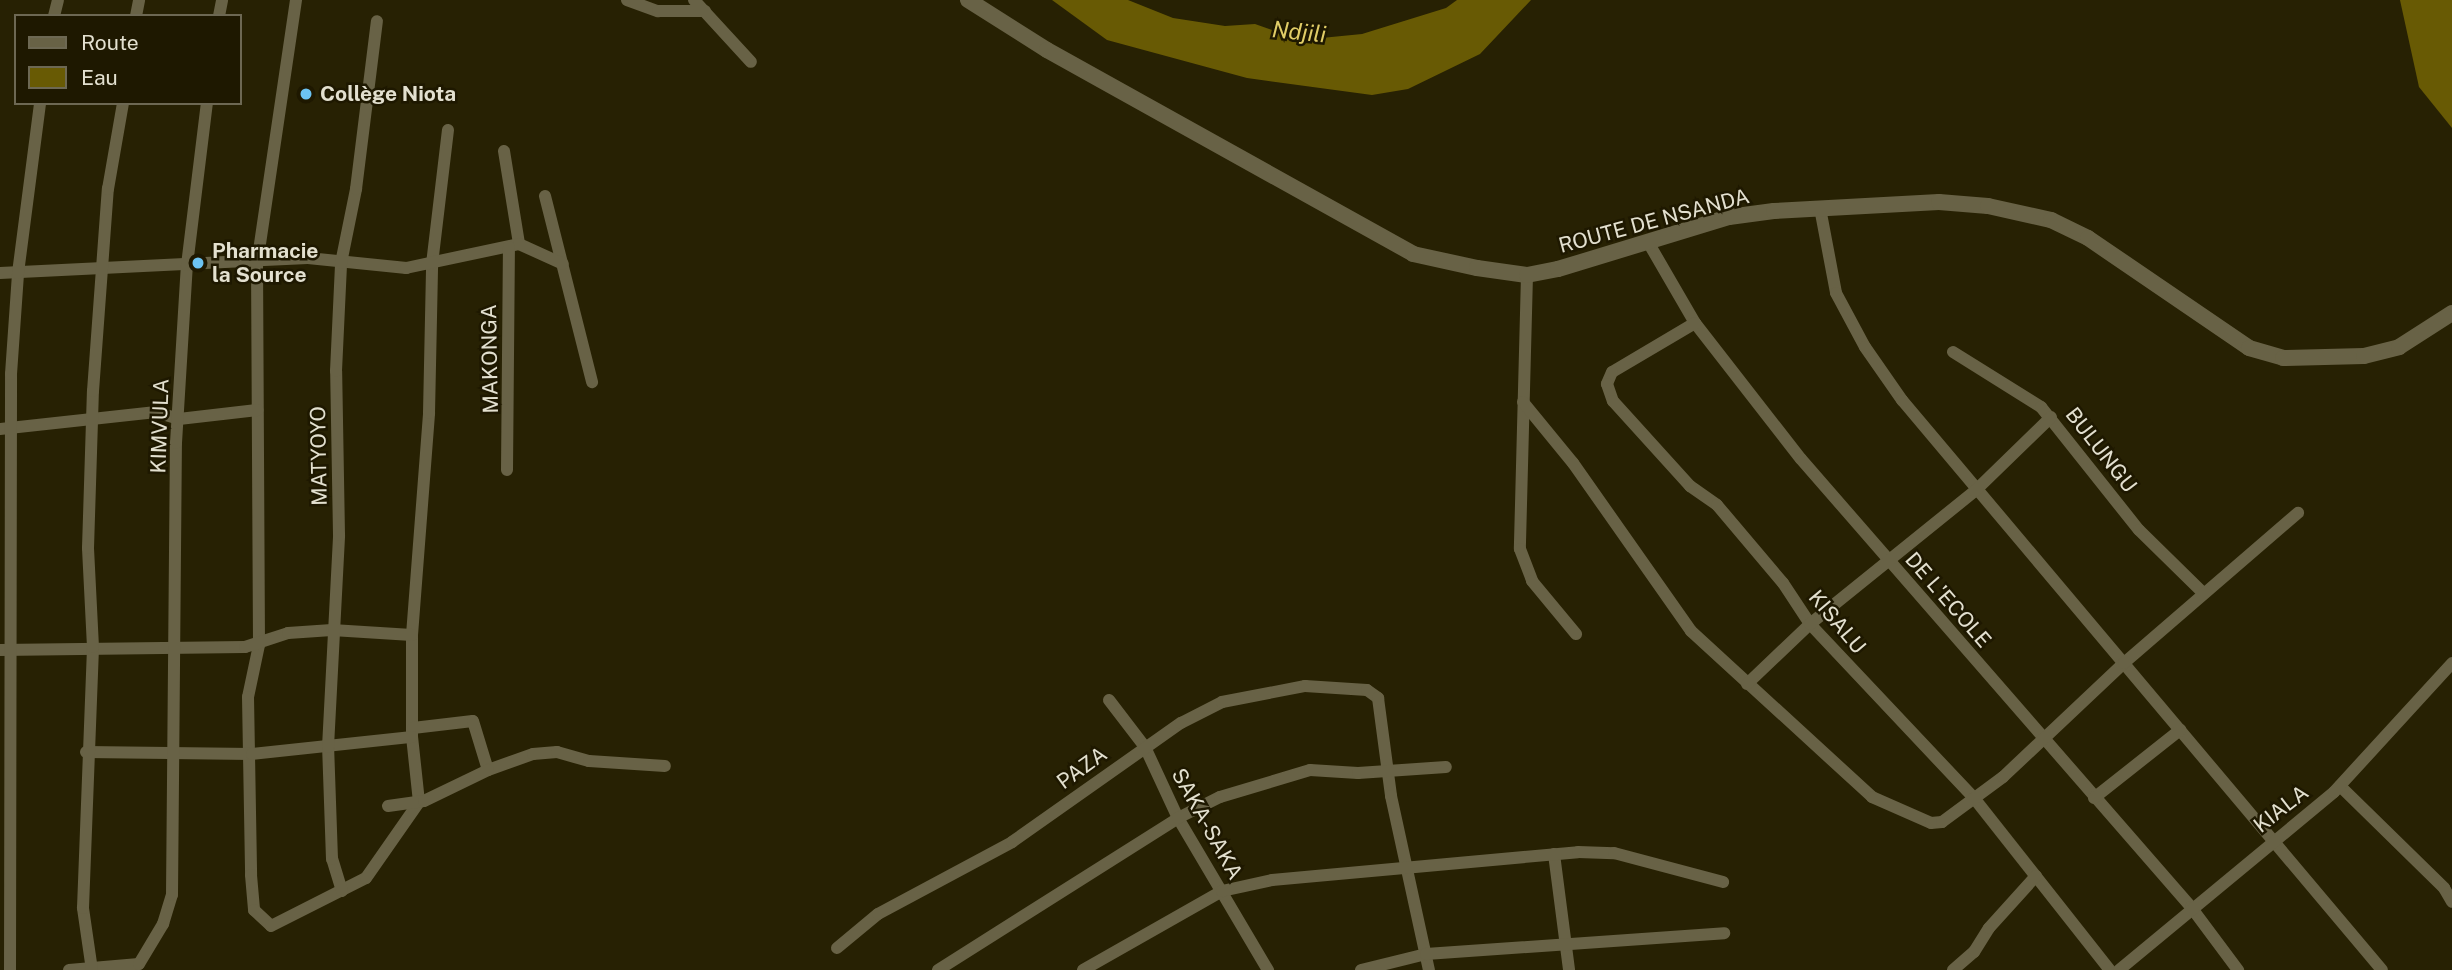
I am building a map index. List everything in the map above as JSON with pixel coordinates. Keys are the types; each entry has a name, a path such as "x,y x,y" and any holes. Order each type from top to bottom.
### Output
{"street":[{"path":"296,0 257,263 259,645 249,689 255,913 274,925 342,891 375,869 419,802 412,732 412,635 429,413 432,264 448,130"},
{"path":"627,0 658,11 705,11"},
{"path":"694,0 751,62"},
{"name":"ROUTE DE NSANDA","path":"968,0 1059,56 1413,254 1527,275 1729,218 1820,208 1939,202 1988,206 2051,220 2088,238 2249,348 2283,358 2364,356 2399,347 2452,313"},
{"name":"MATYOYO","path":"342,891 332,859 327,747 332,630 337,603 336,371 341,263 356,189 377,21"},
{"path":"10,970 4,650 6,430 18,273 40,105"},
{"path":"69,970 92,969 83,908 86,752 93,648 88,561 92,421 106,267 108,189 123,105"},
{"name":"KIMVULA","path":"92,969 139,964 169,908 176,753 179,419 187,265 207,105"},
{"name":"MAKONGA","path":"504,152 514,245 506,470"},
{"path":"545,196 592,382"},
{"path":"1820,208 1836,293 1865,347 1932,441 2124,663 2382,970"},
{"name":"DE L'ECOLE","path":"1648,242 1695,323 1801,459 2042,740 2191,908 2238,970"},
{"path":"0,273 257,263 309,258 406,268 514,245 564,264"},
{"path":"1527,275 1523,402 1524,566 1576,634"},
{"name":"KISALU","path":"1695,323 1612,372 1607,384 1609,394 1690,486 1717,505 1783,583 1810,624 1975,798 2110,970"},
{"name":"BULUNGU","path":"1953,352 2023,393 2051,417 2139,530 2203,593"},
{"path":"1523,402 1573,463 1691,631 1872,797 1931,823 1942,822 1975,798 2203,593 2298,513"},
{"path":"6,430 156,412 179,419 257,410"},
{"path":"1747,684 1810,624 1975,491 2051,417"},
{"path":"4,650 259,645 288,633 332,630 412,635"},
{"name":"KIALA","path":"2119,970 2273,839 2340,786 2452,663"},
{"name":"PAZA","path":"837,948 890,907 1012,842 1145,747 1222,702 1305,686 1373,692 1378,698 1387,769"},
{"name":"SAKA-SAKA","path":"1109,700 1145,747 1178,818 1222,891 1261,968"},
{"path":"86,752 252,754 327,747 473,721 488,770"},
{"path":"2094,798 2180,730"},
{"path":"387,806 419,802 488,770 533,754 557,752 589,761 665,766"},
{"path":"938,970 1178,818 1220,797 1310,770 1446,767"},
{"path":"1387,769 1429,970"},
{"path":"2340,786 2444,888 2452,902"},
{"path":"1083,970 1222,891 1272,880 1409,870 1554,854 1614,853 1723,883"},
{"path":"1554,854 1563,942 1569,970"},
{"path":"1953,970 1974,952 1989,928 2036,876"},
{"path":"1361,970 1426,954 1563,942 1724,933"}],"water":[{"path":"1052,0 1128,0 1173,18 1225,26 1255,24 1301,40 1362,34 1446,8 1457,0 1531,0 1480,54 1408,89 1372,95 1247,78 1107,40"},
{"path":"2400,0 2452,0 2452,128 2419,87"}],"place":[{"name":"Collège Niota","path":"306,94"},
{"name":"Pharmacie la Source","path":"198,263"}],"water label":[{"name":"Ndjili","path":"1299,32"}]}
